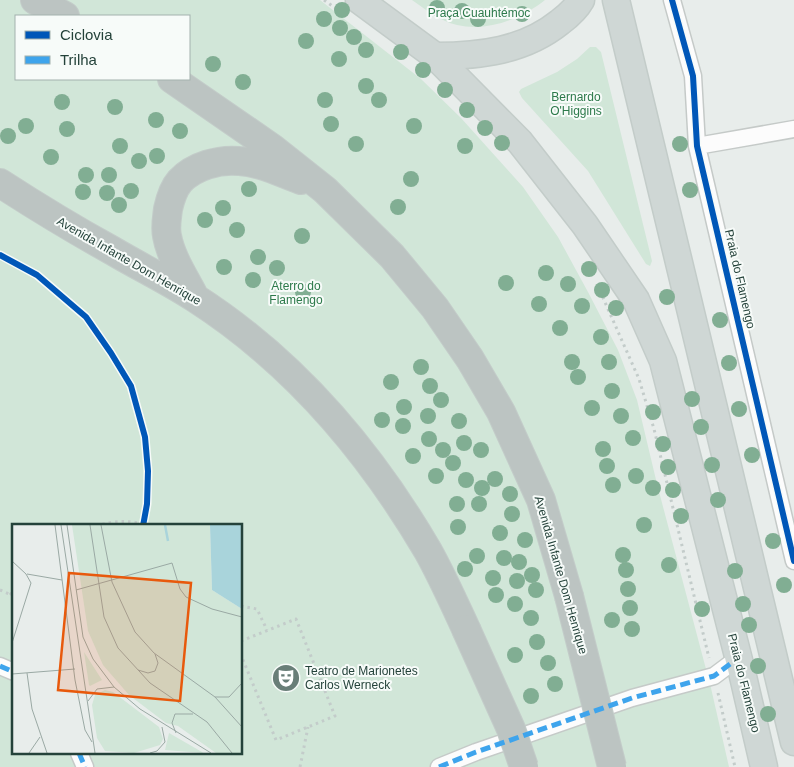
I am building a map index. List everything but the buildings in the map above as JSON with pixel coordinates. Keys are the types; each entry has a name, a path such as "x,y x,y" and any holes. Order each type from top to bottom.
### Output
{"highway":[{"path":"35,0 63,15"},
{"name":"Avenida Infante Dom Henrique","path":"173,80 272,148 325,190 392,256 435,308 470,359 501,412 541,500 569,596 612,767"},
{"path":"196,298 172,253 167,235 166,220 171,197 180,181 194,171 209,164 222,160 241,161 260,165 325,190"},
{"name":"Avenida Infante Dom Henrique","path":"0,183 66,225 196,298 256,343 293,375 339,426 379,476 428,552 466,629 511,729 524,767"}],"main road":[{"path":"435,56 491,53 520,45 546,33 567,16 581,0"},
{"path":"616,0 794,742"},
{"name":"Praia do Flamengo","path":"349,5 435,56 520,142 585,225 636,300 663,361 764,767"}],"street":[{"name":"Praia do Flamengo","path":"672,0 693,76 697,146 794,561"},
{"path":"697,146 794,129"},
{"path":"439,767 476,752 632,698 714,676 738,658"},
{"path":"0,666 12,671"},
{"path":"79,754 85,767"}],"path":[{"path":"324,0 349,5"},
{"path":"597,285 639,379 654,429 735,767"},
{"path":"102,524 111,521 145,523"},
{"path":"0,590 12,595"},
{"path":"242,606 257,609 267,630"},
{"path":"242,641 296,619 335,716 276,740 242,657"},
{"path":"300,767 308,727"}],"green space":[{"name":"Aterro do Flamengo","path":"0,0 320,0 421,79 461,118 523,187 558,237 618,350 637,400 657,484 711,688 729,767 0,767"},
{"name":"Praça Cuauhtémoc","path":"412,0 545,0 525,13 504,22 480,27 469,27 445,21"},
{"name":"Bernardo O'Higgins","path":"590,47 596,47 601,52 652,261 650,266 646,264 588,171 522,98 519,92 521,89 557,72 577,59"}],"marked path":[{"path":"439,767 476,752 632,698 714,676 738,658"},
{"path":"0,666 12,671"},
{"path":"79,754 85,767"}],"cycle path":[{"path":"672,0 693,76 697,146 794,561"},
{"path":"0,255 37,275 86,317 131,386 145,437 148,471 147,504 143,524"}],"place":[{"name":"Teatro de Marionetes Carlos Werneck","path":"286,678"}]}
